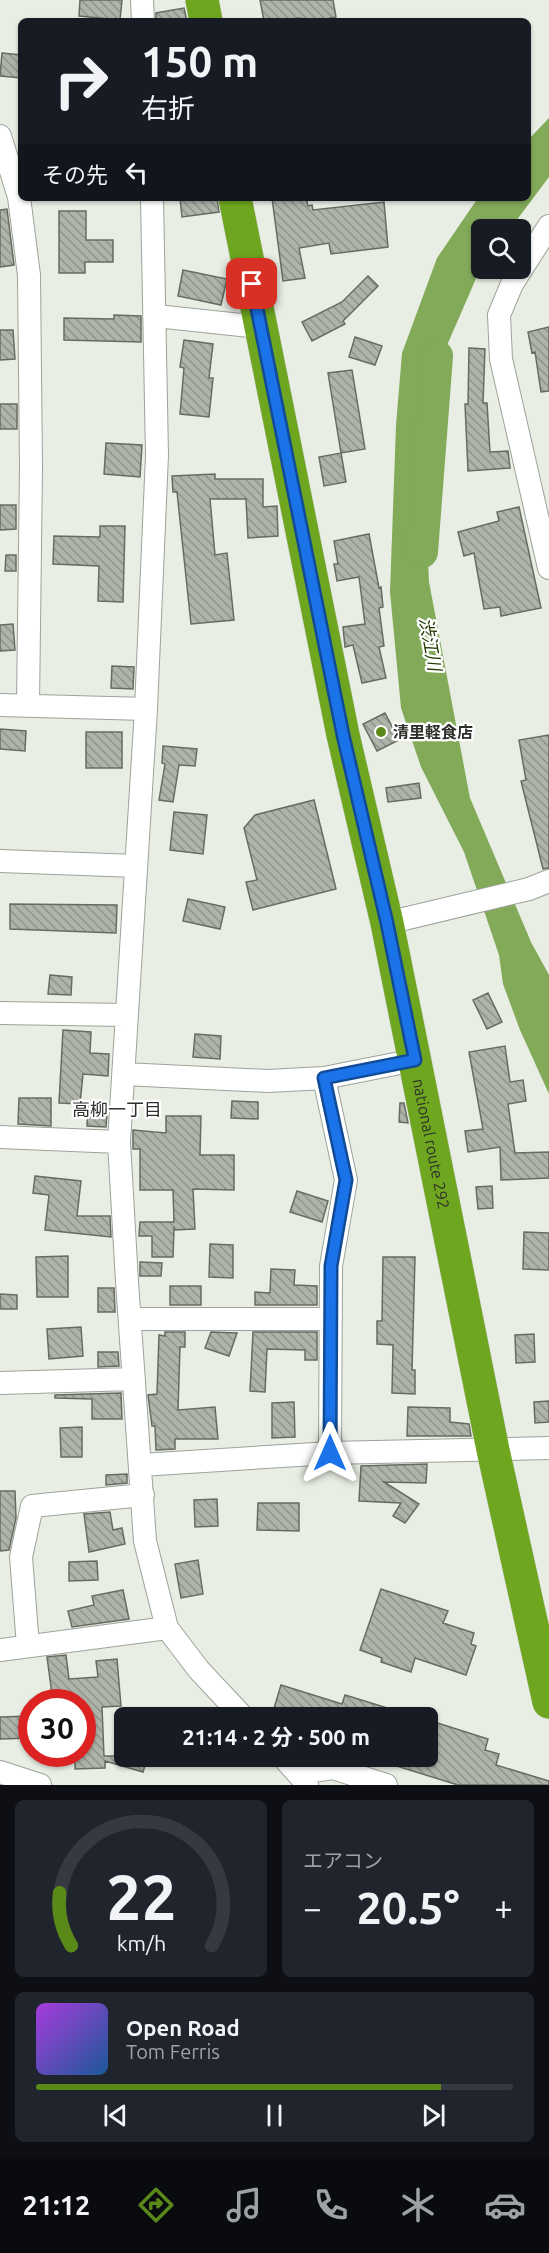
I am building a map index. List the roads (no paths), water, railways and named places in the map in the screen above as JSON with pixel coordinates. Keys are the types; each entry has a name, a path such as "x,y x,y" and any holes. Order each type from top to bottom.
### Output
{"highway":[{"path":"202,0 205,18"},
{"name":"national route 292","path":"236,201 343,735 387,923 493,1450 549,1702"}],"street":[{"path":"142,0 143,18"},
{"path":"0,136 29,275 31,468 28,705"},
{"path":"152,201 157,456 146,709 119,1142 145,1541 167,1628 199,1670 234,1707"},
{"path":"549,226 512,284 499,315 501,359 539,477 549,568"},
{"path":"156,316 261,327"},
{"path":"0,705 146,709"},
{"path":"0,861 136,866"},
{"path":"387,923 539,885"},
{"path":"0,1013 126,1015"},
{"path":"124,1074 268,1081 324,1078 415,1060"},
{"path":"324,1078 346,1180 331,1266 330,1453"},
{"path":"0,1137 119,1142"},
{"path":"130,1319 331,1319"},
{"path":"0,1383 134,1380"},
{"path":"141,1465 330,1453 549,1448"},
{"path":"28,1646 21,1557 32,1506 143,1495"},
{"path":"0,1650 167,1628"},
{"path":"289,1767 299,1781 333,1768 386,1785"},
{"path":"0,1772 40,1785"}],"water":[{"path":"549,118 549,177 531,201 531,137"},
{"path":"476,201 531,201 518,219 471,219 471,279 476,279 445,350 423,450 429,582 470,798 531,942 549,975 549,1094 520,1030 503,984 499,955 464,852 421,767 401,708 390,592 396,425 402,353 437,258"}],"waterway":[{"name":"渋江川","path":"422,552 437,356"}],"place":[{"name":"清里軽食店","path":"381,732"}],"district":[{"name":"高柳一丁目","path":"117,1109"}]}
